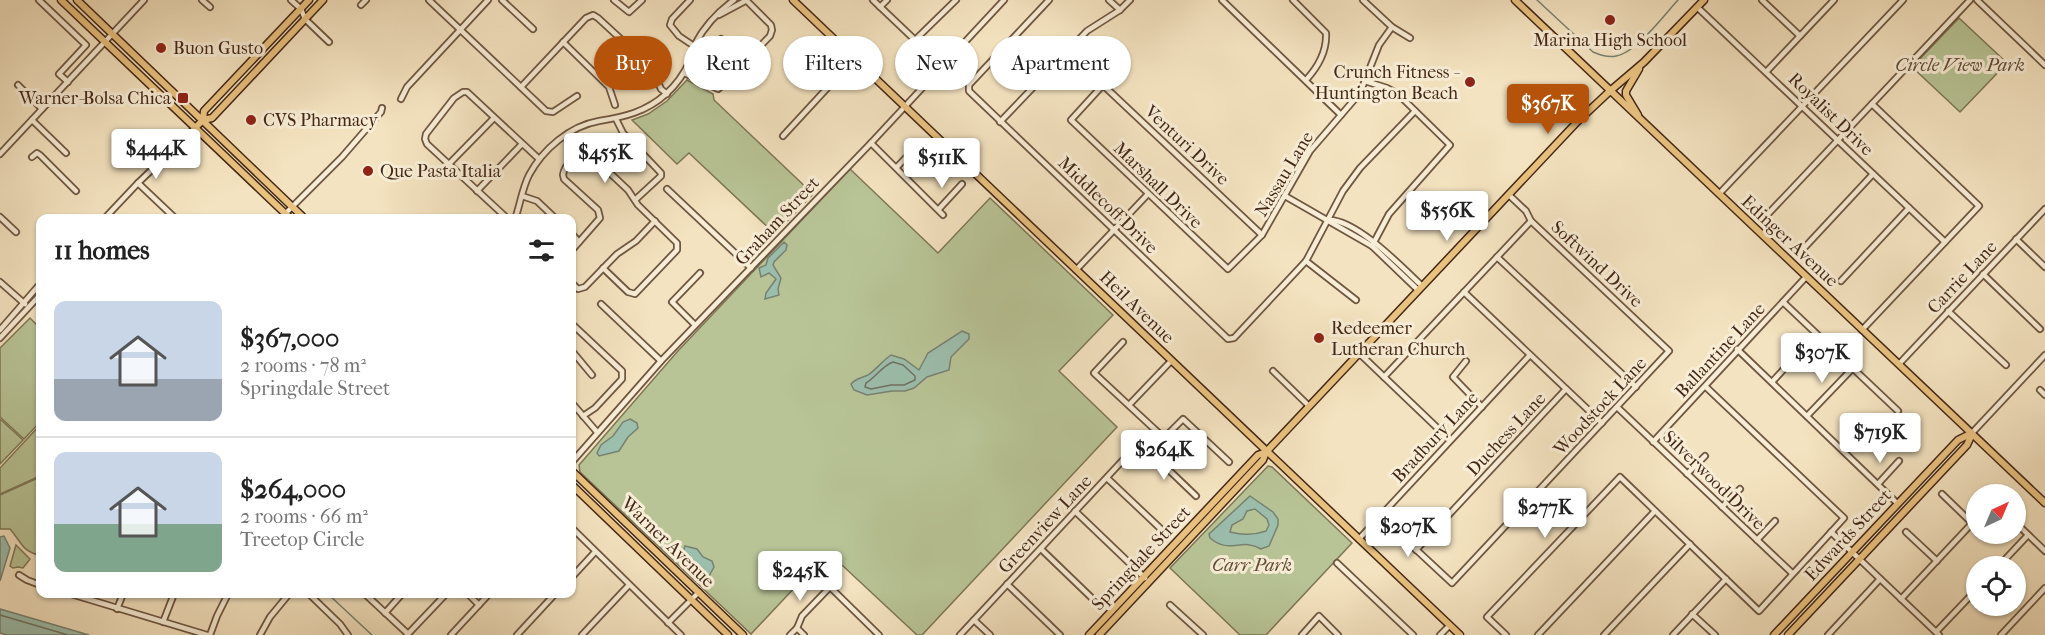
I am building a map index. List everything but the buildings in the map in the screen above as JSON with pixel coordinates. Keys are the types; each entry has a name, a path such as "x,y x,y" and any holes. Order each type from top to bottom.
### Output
{"main road":[{"path":"61,0 286,214"},
{"path":"77,0 300,214"},
{"path":"203,120 204,111 309,0"},
{"path":"195,128 203,120 212,118 323,0"},
{"name":"Heil Avenue","path":"793,0 831,36"},
{"name":"Edinger Avenue","path":"1515,0 2045,503"},
{"name":"Springdale Street","path":"1099,635 1263,460 1266,452 1578,121 1644,62 1704,0"},
{"path":"261,52 268,59"},
{"path":"1639,118 1626,92 1644,62"},
{"name":"Heil Avenue","path":"883,85 1460,635"},
{"name":"Edwards Street","path":"1774,635 1958,440 1972,434"},
{"name":"Edwards Street","path":"1788,635 1967,445 1972,434"},
{"name":"Springdale Street","path":"1089,635 1258,455 1266,452"},
{"name":"Warner Avenue","path":"576,475 742,635"},
{"name":"Warner Avenue","path":"576,489 728,635"}],"street":[{"path":"39,0 86,45 59,74 68,82"},
{"path":"0,154 144,0"},
{"path":"202,0 210,7"},
{"path":"291,0 301,9 305,19 329,42"},
{"path":"361,5 366,0"},
{"path":"429,0 546,111 553,112 577,96"},
{"path":"401,99 408,86 488,0"},
{"path":"501,0 533,29"},
{"path":"614,0 629,12 642,0"},
{"path":"684,39 675,33 670,23 690,0"},
{"path":"719,15 735,0"},
{"path":"701,36 719,15 747,0 771,25 770,36"},
{"path":"873,0 914,40 919,39 956,0"},
{"path":"880,7 887,0"},
{"name":"Graham Street","path":"576,457 695,325 871,143 1004,0"},
{"name":"Middlecoff Drive","path":"1049,0 968,88 1000,122 1228,339 1231,339 1306,261"},
{"path":"1109,0 1120,10"},
{"path":"1082,36 1120,10 1130,0"},
{"path":"1222,0 1341,115"},
{"path":"1293,0 1326,33 1326,42 1317,68 1306,80"},
{"path":"1363,0 1392,27 1410,38"},
{"path":"1762,0 1800,36"},
{"path":"1767,72 1834,0"},
{"path":"1719,194 1903,0"},
{"path":"1769,213 1970,0"},
{"path":"1977,0 2045,65"},
{"name":"Royalist Drive","path":"1697,7 1945,242"},
{"path":"521,87 586,18 593,15 650,66 661,89 667,94"},
{"name":"Nassau Lane","path":"1228,269 1262,235 1311,150 1360,93 1379,45 1392,27"},
{"path":"563,42 605,82 615,105"},
{"path":"517,214 530,175 539,159 573,130 591,123 634,114 650,107 667,94 684,73"},
{"path":"1365,81 1398,94 1450,145 1389,214 1373,244"},
{"path":"18,85 42,109"},
{"path":"783,136 825,90"},
{"path":"1000,122 1030,90"},
{"name":"Marshall Drive","path":"1099,90 1071,120 1228,269"},
{"name":"Venturi Drive","path":"1109,90 1262,235"},
{"path":"502,214 427,144 426,134 454,98 463,92 470,94 539,159"},
{"path":"1862,330 1979,206 1872,104"},
{"path":"289,214 292,207 362,135 382,108"},
{"path":"1356,300 1306,261 1343,191 1360,168 1415,111"},
{"path":"449,164 494,118"},
{"path":"616,119 623,133 661,173 661,176 635,200"},
{"path":"32,120 66,153"},
{"path":"109,214 176,144 195,128"},
{"path":"871,143 943,215"},
{"path":"477,191 522,144"},
{"path":"897,168 919,144"},
{"path":"576,245 598,221 600,215 563,175 565,167 585,152 628,190 638,205 677,243 678,247 635,294 628,292 603,268"},
{"path":"32,157 37,153 40,155 76,191"},
{"path":"1805,247 1873,174"},
{"path":"138,183 171,214"},
{"path":"939,209 962,184"},
{"path":"667,189 751,268"},
{"path":"1076,270 1148,194"},
{"name":"Softwind Drive","path":"1509,195 1526,211 1532,221 1669,351"},
{"path":"522,196 537,201 551,214"},
{"path":"1285,196 1373,244 1420,288"},
{"path":"1841,281 1909,208"},
{"name":"Carrie Lane","path":"1899,364 2045,209"},
{"path":"0,217 16,232"},
{"path":"576,287 582,289 655,221"},
{"path":"1384,377 1532,221"},
{"path":"576,239 579,242"},
{"path":"2016,239 2045,267"},
{"path":"1497,257 1636,387"},
{"path":"695,325 672,302 700,273"},
{"path":"1983,274 2040,329"},
{"name":"Ballantine Lane","path":"1653,442 1806,276"},
{"path":"0,282 30,307"},
{"path":"0,330 36,289"},
{"path":"1464,292 1602,423"},
{"path":"0,338 36,300"},
{"path":"1783,302 1898,411"},
{"path":"601,304 662,361"},
{"path":"1948,311 2006,365"},
{"path":"576,330 623,374 622,379 595,408 583,416"},
{"path":"1123,342 1094,372 1164,438"},
{"path":"1737,349 1898,504"},
{"name":"Woodstock Lane","path":"1416,550 1452,584 1669,351"},
{"path":"1359,353 1450,440"},
{"name":"Bradbury Lane","path":"1359,539 1530,355"},
{"name":"Edwards Street","path":"1972,434 2045,355"},
{"path":"576,356 592,375"},
{"path":"1129,405 1171,361"},
{"path":"1466,361 1453,376 1482,406"},
{"path":"1807,416 1853,368"},
{"path":"1772,382 1784,369"},
{"path":"1273,371 1309,406"},
{"path":"1506,635 1487,617 1620,477 1759,611 1844,518 1706,387"},
{"name":"Duchess Lane","path":"1416,550 1566,389"},
{"path":"2040,390 2045,395"},
{"name":"Silverwood Drive","path":"1617,407 1792,573"},
{"path":"576,408 597,432"},
{"name":"Greenview Lane","path":"960,635 1133,451 1148,450 1164,438 1183,418 1229,462"},
{"path":"1843,450 1856,436"},
{"path":"1148,450 1196,496"},
{"path":"1687,474 1705,456"},
{"path":"1878,483 1899,460"},
{"path":"1107,478 1163,531"},
{"path":"1722,507 1740,489"},
{"path":"1942,494 1966,517"},
{"path":"1076,511 1148,582"},
{"path":"1538,635 1655,511"},
{"path":"1380,516 1416,550"},
{"path":"1757,540 1775,521"},
{"path":"1901,599 1966,530"},
{"path":"576,532 681,635"},
{"path":"1831,532 1938,634 1966,602"},
{"path":"1906,532 1937,561"},
{"path":"2008,556 2028,535 2045,551"},
{"path":"1604,635 1690,544"},
{"path":"1041,549 1096,602"},
{"path":"576,572 595,552"},
{"path":"1337,563 1413,635"},
{"path":"19,575 36,583"},
{"path":"1673,635 1726,579"},
{"path":"1828,635 1880,579"},
{"path":"1007,584 1060,635"},
{"path":"582,635 629,585"},
{"path":"790,635 797,628 802,616 830,587 879,635"},
{"path":"2001,635 2045,588"},
{"path":"669,623 699,592"},
{"path":"83,598 208,635 226,598"},
{"path":"117,609 121,598"},
{"path":"163,622 172,598"},
{"path":"260,635 270,617 286,598"},
{"path":"313,598 348,635"},
{"path":"369,598 407,634 442,598"},
{"path":"385,613 398,598"},
{"path":"472,598 479,604"},
{"path":"451,635 485,598"},
{"path":"516,635 551,598"},
{"path":"1170,605 1203,635"},
{"path":"1692,614 1715,635"},
{"path":"1302,635 1319,616 1338,635"},
{"path":"974,620 990,635"},
{"path":"1442,634 1450,625"},
{"path":"797,628 804,635"}],"green space":[{"name":"Circle View Park","path":"1959,18 2007,63 1960,112 1912,67"},
{"path":"684,83 684,90 706,90 713,94 714,100 813,194 775,234 689,153 677,164 632,120 648,114 667,101"},
{"path":"850,169 938,253 990,198 1113,315 1059,371 1117,427 922,635 917,635 828,552 751,634 580,472 579,465 677,352"},
{"path":"30,318 36,324 36,426 24,439 0,417 0,348"},
{"path":"0,419 23,440 0,464"},
{"path":"36,429 36,478 0,494 0,468"},
{"name":"Carr Park","path":"1268,466 1272,467 1352,543 1266,635 1240,635 1170,568"},
{"path":"36,479 36,554 25,548 10,529 0,529 0,495"},
{"path":"16,545 30,559 23,568 10,566"}],"water":[{"path":"784,242 787,245 786,250 773,265 781,278 779,295 765,299 766,293 776,279 769,273 761,277 759,268 766,265 768,258"},
{"path":"962,331 969,334 969,339 951,357 949,370 927,377 914,388 905,391 867,395 854,390 851,384 853,382 868,375 891,355 904,359 919,370 928,353"},
{"path":"630,419 637,423 638,428 628,437 619,451 599,456 597,453 601,445 613,436 623,422"},
{"path":"1250,496 1273,512 1278,519 1278,525 1269,546 1261,549 1247,545 1230,546 1217,543 1210,538 1209,534","holes":["1255,509 1267,519 1269,525 1266,531 1248,534 1230,532 1232,525 1243,519 1247,511"]},
{"path":"4,536 10,548 0,581 0,537"},
{"path":"685,546 697,549 703,557 712,561 714,567 708,578 700,576 699,568 685,557 683,552"},
{"path":"0,609 89,635 7,635 0,633"}],"waterway":[{"path":"1537,0 1593,52 1610,57 1624,53 1641,41 1678,0"},
{"path":"332,598 372,635"}],"place":[{"name":"Marina High School","path":"1610,20"},
{"name":"Buon Gusto","path":"161,48"},
{"name":"Crunch Fitness - Huntington Beach","path":"1470,82"},
{"name":"Warner-Bolsa Chica","path":"183,98"},
{"name":"CVS Pharmacy","path":"251,120"},
{"name":"Que Pasta Italia","path":"368,171"},
{"name":"Redeemer Lutheran Church","path":"1319,338"}]}
